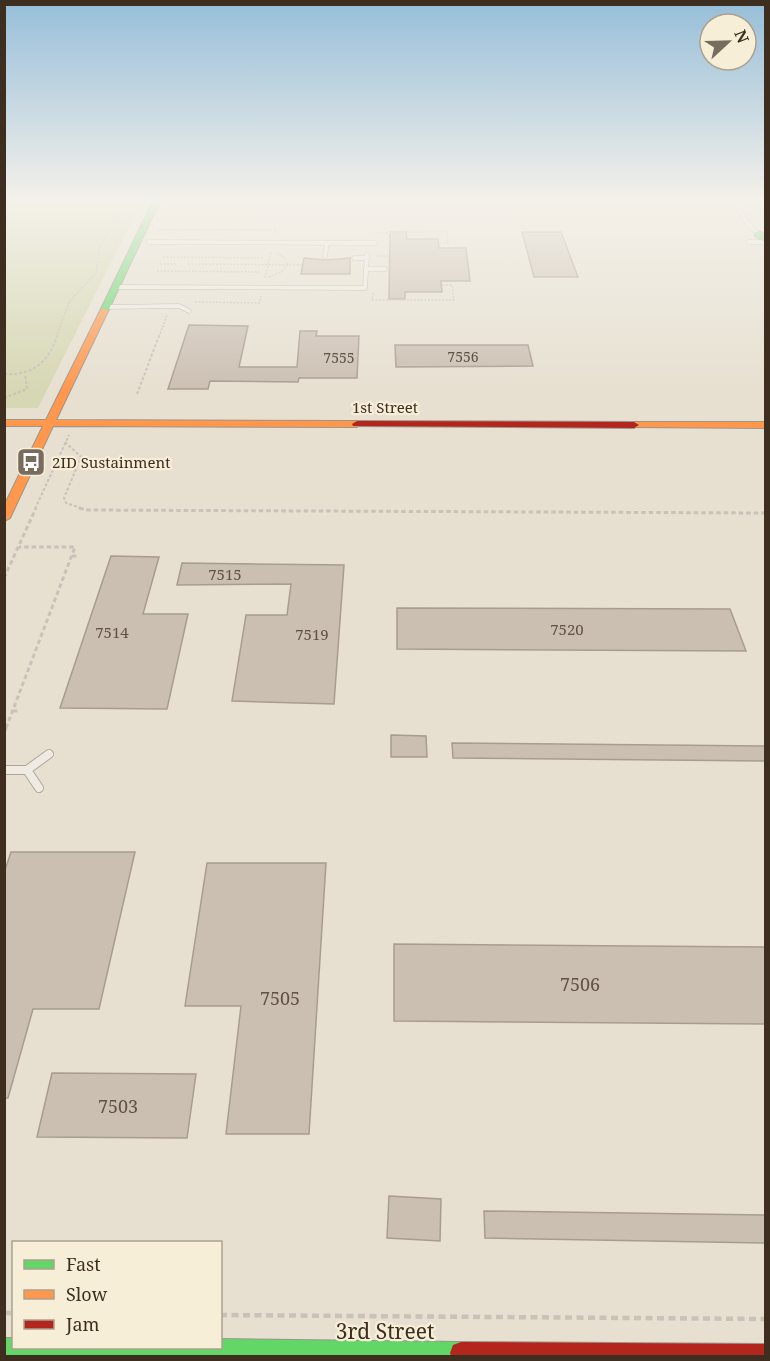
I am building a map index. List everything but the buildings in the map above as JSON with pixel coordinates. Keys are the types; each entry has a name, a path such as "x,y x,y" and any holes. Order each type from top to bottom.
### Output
{"main road":[{"path":"5,515 127,265"},
{"name":"1st Street","path":"4,423 765,425"},
{"name":"3rd Street","path":"4,1349 765,1355"}],"lane":[{"path":"116,287 365,288 366,265"},
{"path":"366,268 385,269"},
{"path":"106,307 179,306 189,311"},
{"path":"4,770 27,771 48,754"},
{"path":"27,771 39,788"}],"path":[{"path":"4,374 25,374 35,368 51,352 58,336 65,307 96,273 99,265"},
{"path":"229,265 302,265"},
{"path":"268,265 265,278 281,272 288,265"},
{"path":"374,265 372,300 454,300 452,285 441,285"},
{"path":"178,271 181,266"},
{"path":"157,271 260,272"},
{"path":"194,302 259,303 263,288"},
{"path":"137,394 166,322 170,306"},
{"path":"4,398 27,389 25,374"},
{"path":"4,578 70,432"},
{"path":"65,442 81,457 64,498 66,503 86,510 765,513"},
{"path":"4,732 75,547 19,547"},
{"path":"72,556 78,556"},
{"path":"13,711 20,711"},
{"path":"4,718 10,718"},
{"path":"222,1315 765,1319"}],"green space":[{"path":"5,265 110,265 38,408 5,408"}],"traffic: fast":[{"path":"104,311 126,265"},
{"path":"4,1349 461,1353"}],"traffic: slow":[{"path":"4,518 104,311"},
{"path":"4,423 357,424"},
{"path":"634,425 766,425"}],"traffic: jam":[{"path":"357,424 634,425"},
{"path":"461,1353 766,1355"}],"place":[{"name":"2ID Sustainment","path":"31,462"}]}
